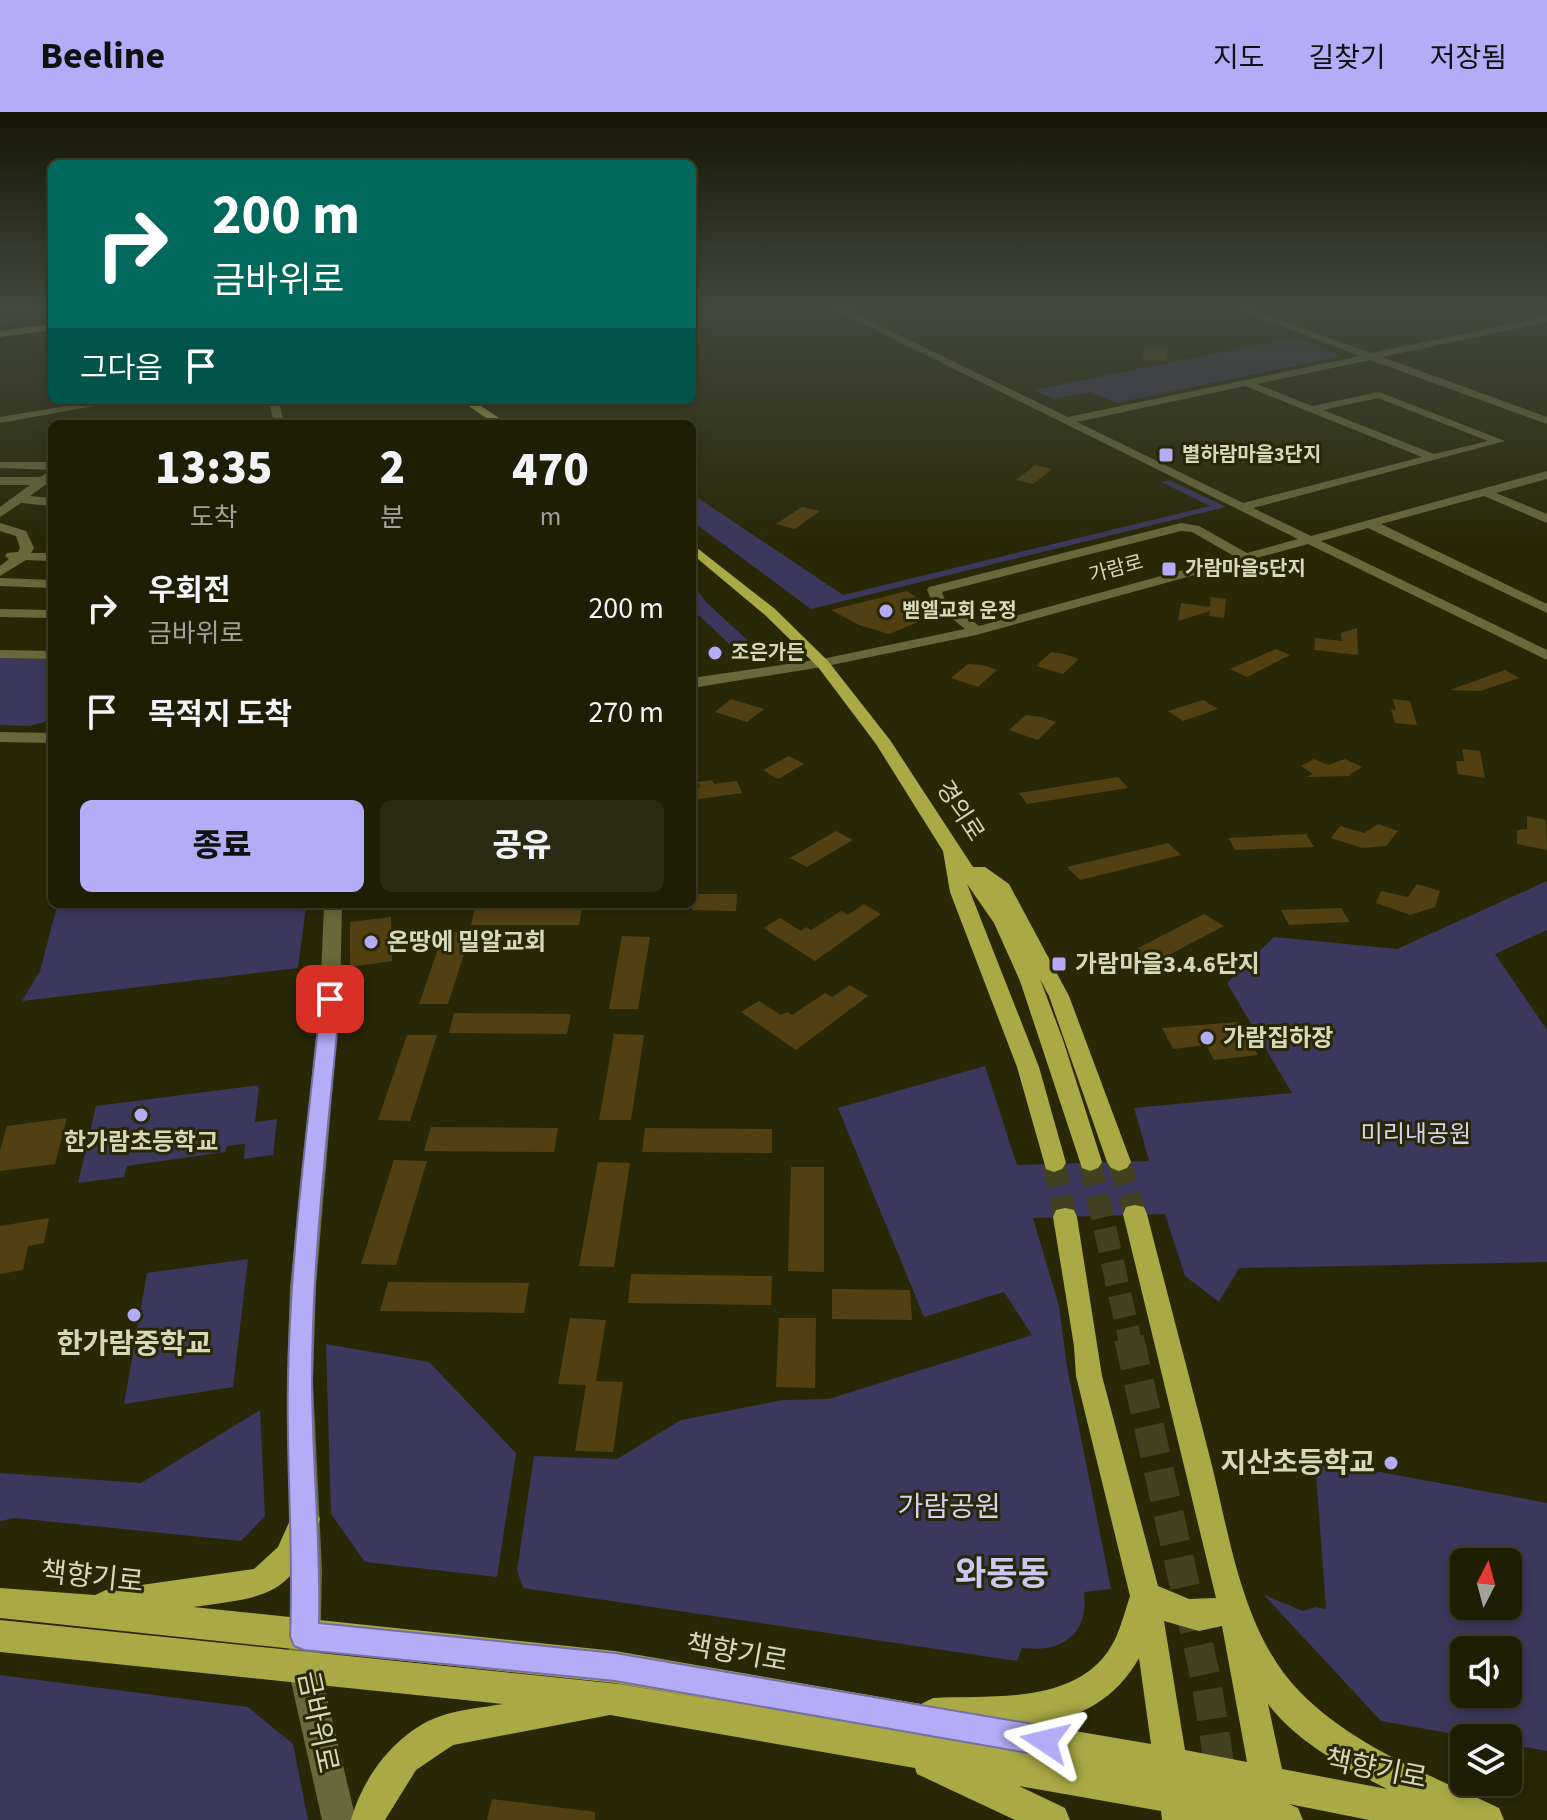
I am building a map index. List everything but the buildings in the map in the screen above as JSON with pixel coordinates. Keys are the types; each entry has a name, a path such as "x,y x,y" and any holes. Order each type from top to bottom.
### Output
{"main road":[{"path":"472,404 497,420"},
{"name":"경의로","path":"696,551 736,583 822,663 880,737 952,852 983,887 1028,977 1067,1084 1090,1162"},
{"path":"952,852 1002,888 1059,996 1119,1162"},
{"path":"952,852 959,892 1028,1067 1054,1163"},
{"path":"1135,1214 1233,1605 1278,1819"},
{"path":"1065,1217 1087,1346 1089,1376 1145,1596 1177,1809"},
{"path":"81,1609 258,1583 273,1576 293,1555 305,1519"},
{"path":"1145,1596 1187,1615 1215,1616 1233,1605"},
{"path":"905,1716 1063,1703 1094,1692 1117,1670 1137,1636 1145,1596"},
{"name":"책향기로","path":"0,1603 81,1609 304,1652 619,1700 904,1750 1177,1809 1278,1819"},
{"path":"1233,1605 1269,1678 1293,1708 1327,1737 1487,1820"},
{"name":"책향기로","path":"0,1636 615,1667 1170,1764 1456,1820"},
{"path":"368,1820 372,1805 404,1758 447,1730 619,1700"},
{"path":"904,1750 1053,1820"}],"street":[{"path":"1001,387 1547,656"},
{"path":"1071,420 1228,387"},
{"path":"1255,387 1434,458"},
{"path":"1455,387 1547,421"},
{"path":"1245,506 1499,441 1379,395 1312,409"},
{"path":"0,420 98,404"},
{"path":"0,465 48,466"},
{"name":"가람로","path":"696,682 822,663 976,631 1547,475"},
{"path":"0,481 48,478"},
{"path":"0,513 48,478"},
{"path":"1487,493 1547,519"},
{"path":"0,498 48,502"},
{"path":"1372,525 1547,609"},
{"path":"0,527 15,531 26,541 23,556 0,572"},
{"path":"976,631 938,600 934,590 1181,527 1195,529 1245,557"},
{"path":"0,557 48,557"},
{"path":"0,582 48,584"},
{"path":"0,613 48,614"},
{"path":"0,654 48,655"},
{"path":"0,737 48,736"},
{"name":"금바위로","path":"333,908 330,999 303,1287 300,1382 305,1519 304,1652 339,1820"}],"green space":[{"path":"1050,387 1195,387 1117,403 1091,392 1053,399 1034,390"},
{"path":"1169,480 1226,507 811,609 696,524 696,497 843,595 1210,506 1161,482"},
{"path":"696,588 707,603 757,649 755,653 741,655 696,613"},
{"path":"0,658 48,659 48,721 30,726 0,725"},
{"path":"1547,881 1547,930 1495,954 1547,1030 1547,1262 1239,1268 1219,1302 1185,1276 1165,1214 1033,1218 1059,1306 1067,1367 1111,1589 1084,1592 1082,1619 1070,1638 1049,1647 1022,1648 1017,1661 523,1588 517,1570 534,1456 617,1459 681,1420 783,1400 829,1399 1032,1335 1004,1292 924,1317 838,1108 985,1066 1017,1165 1149,1161 1134,1108 1292,1093 1227,983 1274,937 1397,949"},
{"path":"306,908 298,968 22,1001 40,971 56,910"},
{"path":"259,1085 255,1122 277,1119 273,1155 244,1159 245,1144 227,1146 225,1152 127,1166 124,1177 78,1183 96,1106"},
{"path":"248,1259 233,1387 124,1404 147,1273"},
{"path":"326,1344 429,1362 516,1453 497,1577 365,1562 331,1514"},
{"path":"260,1410 265,1516 241,1541 15,1518 0,1521 0,1473 141,1483"},
{"path":"1315,1460 1547,1503 1547,1751 1522,1747 1522,1724 1450,1724 1450,1733 1381,1721 1264,1595 1303,1611 1315,1607 1326,1609"},
{"path":"0,1675 248,1707 293,1744 308,1820 0,1820"}],"tunnel":[{"path":"1090,1162 1130,1340"},
{"path":"1119,1162 1135,1214"},
{"path":"1054,1163 1065,1217"},
{"path":"1129,1338 1206,1680 1228,1820"}],"place":[{"name":"별하람마을3단지","path":"1166,455"},
{"name":"가람마을5단지","path":"1169,569"},
{"name":"벧엘교회 운정","path":"886,611"},
{"name":"조은가든","path":"715,653"},
{"name":"온땅에 밀알교회","path":"371,942"},
{"name":"가람마을3.4.6단지","path":"1059,964"},
{"name":"가람집하장","path":"1207,1038"},
{"name":"한가람초등학교","path":"141,1115"},
{"name":"한가람중학교","path":"134,1315"},
{"name":"지산초등학교","path":"1391,1463"}],"district":[{"name":"와동동","path":"1002,1574"}],"route":[{"path":"330,999 303,1287 300,1382 307,1569 304,1636 615,1667 1045,1741"}],"park label":[{"name":"미리내공원","path":"1416,1134"},
{"name":"가람공원","path":"949,1507"}]}
